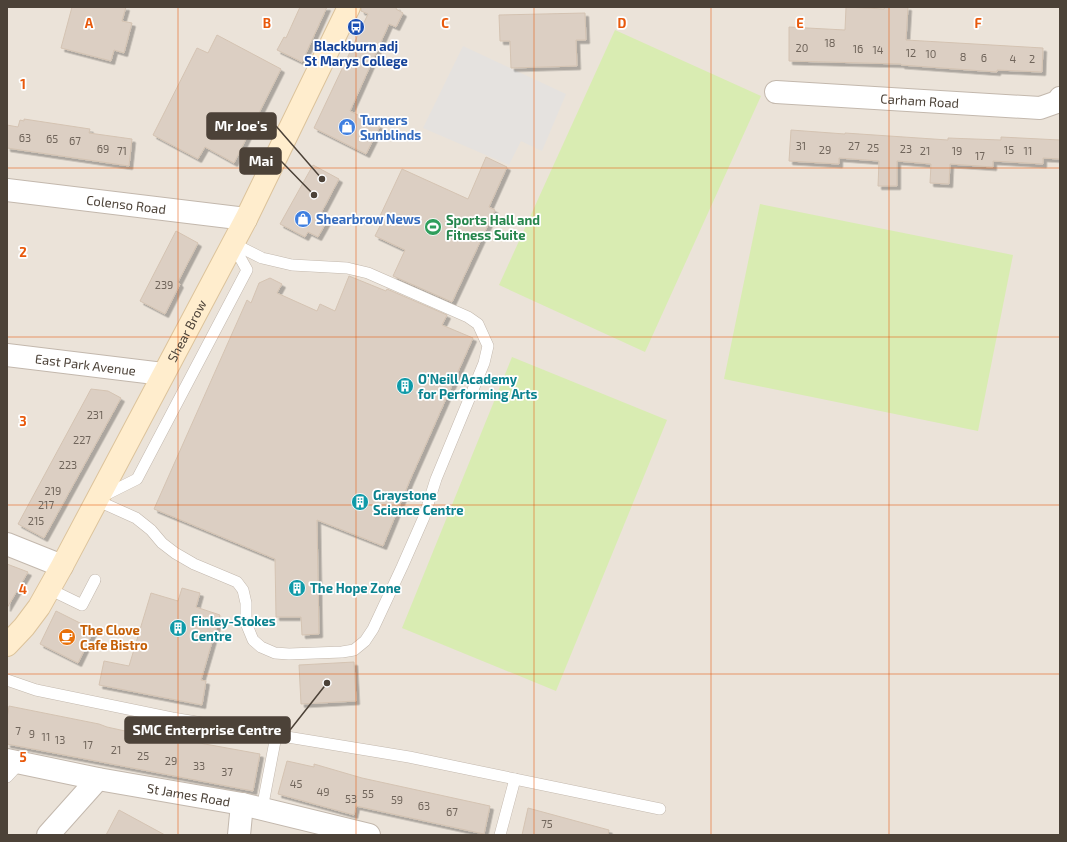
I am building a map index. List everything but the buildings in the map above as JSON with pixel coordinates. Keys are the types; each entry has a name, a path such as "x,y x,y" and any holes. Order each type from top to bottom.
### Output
{"main road":[{"name":"Shear Brow","path":"7,645 24,628 39,607 62,566 246,219 349,7"}],"street":[{"name":"Carham Road","path":"776,92 1040,108 1057,102 1060,98"},
{"name":"Colenso Road","path":"7,190 246,219"},
{"name":"East Park Avenue","path":"7,355 163,374"},
{"path":"7,544 62,566"},
{"name":"St James Road","path":"11,767 98,779 252,806 370,835"},
{"path":"48,835 98,779"},
{"path":"240,835 252,806"}],"lane":[{"path":"96,500 136,518 151,530 162,543 175,553 194,564 237,582 243,590 246,603 246,623 252,640 261,647 275,653 289,654 342,652 354,650 365,641 379,617 424,517 436,479 484,363 488,346 478,324 468,317 368,273 348,268 292,265 262,258 232,243"},
{"path":"96,500 137,479 247,270 232,243"},
{"path":"49,589 82,605 95,580"},
{"path":"7,680 36,690 172,718 409,757 660,809"},
{"path":"252,806 276,736"},
{"path":"500,835 515,779"}],"shaded area":[{"path":"7,7 1060,7 1060,835 7,835"},
{"path":"463,46 566,94 542,151 521,141 509,165 423,128"}],"green space":[{"path":"615,30 761,96 645,352 499,285"},
{"path":"760,204 1013,255 978,431 724,379"},
{"path":"512,357 667,420 556,691 402,628"}],"place":[{"name":"Blackburn adj St Marys College","path":"356,27"},
{"name":"Turners Sunblinds","path":"347,127"},
{"name":"Mr Joe's","path":"322,179"},
{"name":"Mai","path":"314,195"},
{"name":"Shearbrow News","path":"303,219"},
{"name":"Sports Hall and Fitness Suite","path":"433,227"},
{"name":"O'Neill Academy for Performing Arts","path":"405,386"},
{"name":"Graystone Science Centre","path":"360,502"},
{"name":"The Hope Zone","path":"297,588"},
{"name":"Finley-Stokes Centre","path":"178,628"},
{"name":"The Clove Cafe Bistro","path":"67,637"},
{"name":"SMC Enterprise Centre","path":"327,683"}]}
